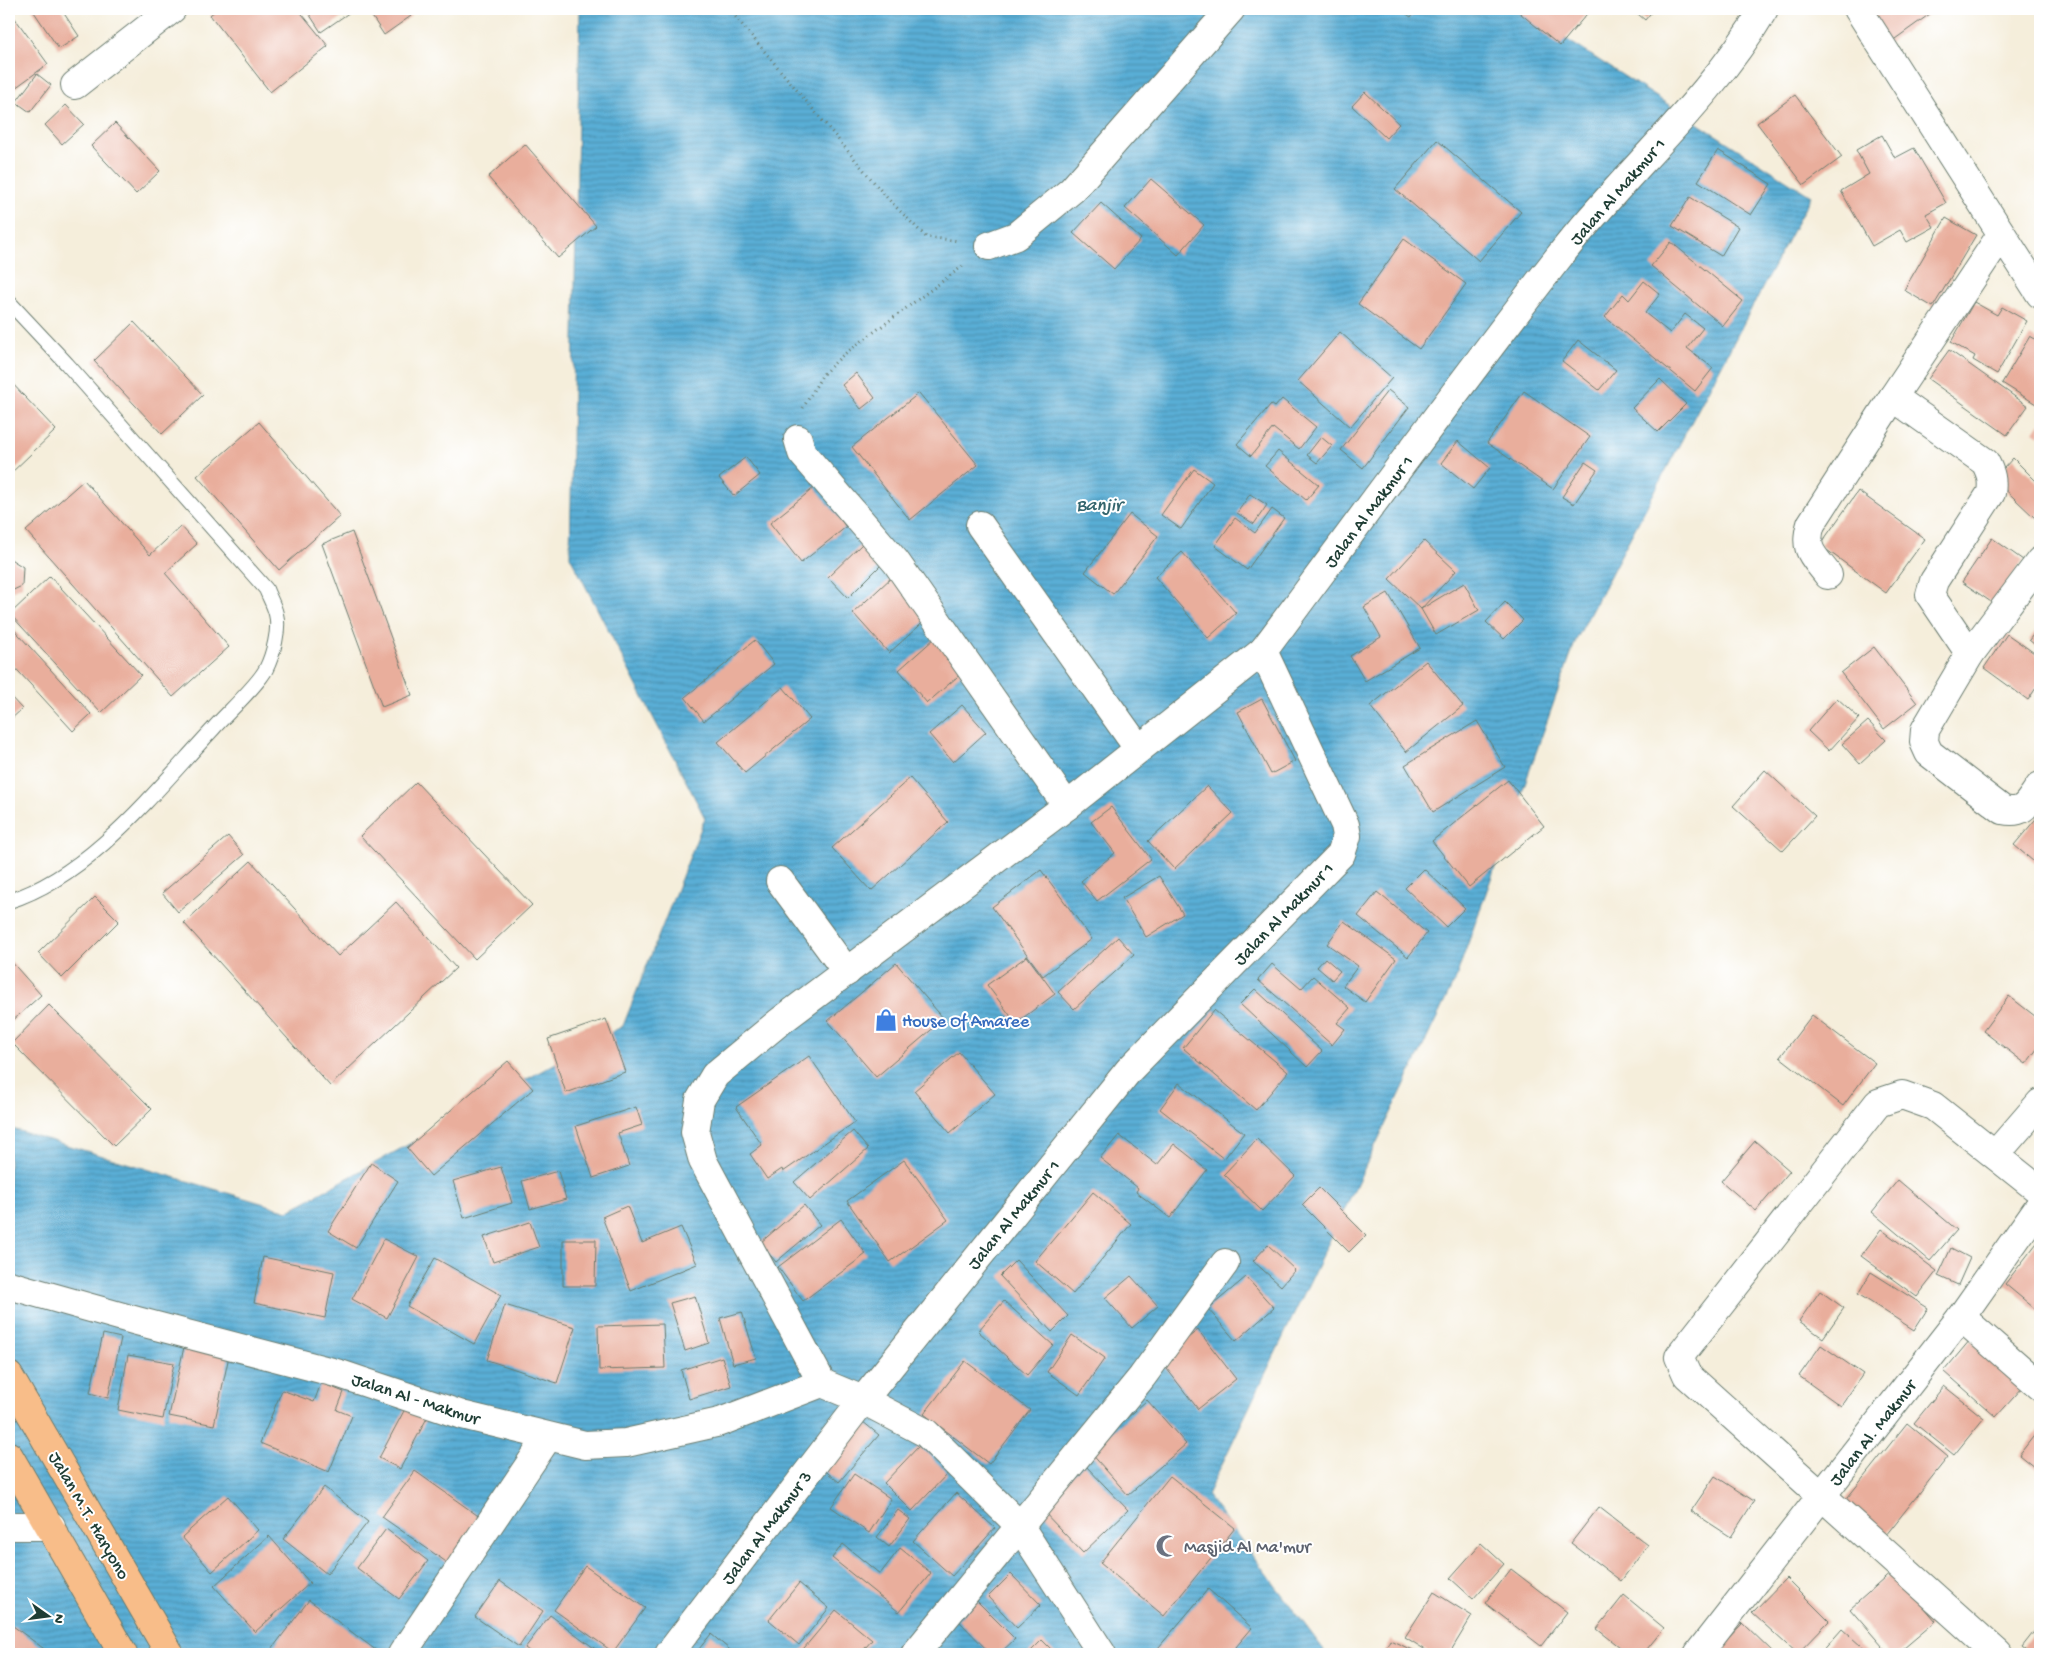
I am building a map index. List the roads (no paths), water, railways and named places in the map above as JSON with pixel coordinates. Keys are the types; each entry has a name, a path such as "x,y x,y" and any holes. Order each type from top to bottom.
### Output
{"main road":[{"name":"Jalan M.T. Haryono","path":"9,1376 170,1654"},
{"path":"9,1456 123,1654"}],"street":[{"path":"75,85 172,9"},
{"path":"989,246 1016,236 1072,190 1231,9"},
{"name":"Jalan Al Makmur 1","path":"863,1400 1129,1070 1341,854 1346,836 1345,826 1263,651 1559,256 1691,108 1749,34 1764,9"},
{"path":"1858,9 2040,294"},
{"path":"1828,575 1809,549 1806,539 1812,524 1893,397 2001,235"},
{"path":"1893,397 1985,462 1993,482 1991,493 1934,581 1930,595 1970,654"},
{"path":"798,439 802,453 896,562 1067,806"},
{"path":"980,525 1138,748"},
{"path":"2040,561 1970,654 1924,730 1924,742 1929,753 2003,810 2014,813 2022,810 2040,786"},
{"path":"1102,1654 1019,1525 926,1433 863,1400 822,1383 703,1161 695,1132 700,1100 715,1076 778,1023 1067,806 1263,651"},
{"path":"780,881 847,972"},
{"path":"1998,1654 1821,1498 1687,1375 1679,1357 1878,1103 1902,1096 1934,1106 2040,1191"},
{"path":"1995,1155 2040,1103"},
{"name":"Jalan Al. Makmur","path":"1698,1654 1961,1317 2040,1205"},
{"path":"915,1654 1142,1377 1225,1263"},
{"name":"Jalan Al - Makmur","path":"9,1285 340,1374 462,1415 585,1445 626,1443 720,1422 822,1383"},
{"path":"1961,1317 2040,1386"},
{"name":"Jalan Al Makmur 3","path":"669,1654 863,1400"},
{"path":"402,1654 548,1437"},
{"path":"9,1526 51,1526"}],"lane":[{"path":"9,302 67,364 266,589 277,615 276,636 266,670 189,754 92,854 60,877 25,896 9,901"}],"water":[{"name":"Banjir","path":"580,9 1519,9 1811,196 1576,640 1455,980 1207,1495 1327,1654 9,1654 9,1128 288,1211 623,1026 705,818 570,556"}],"place":[{"name":"House Of Amaree","path":"886,1020"},
{"name":"Masjid Al Ma'mur","path":"1167,1546"}]}
